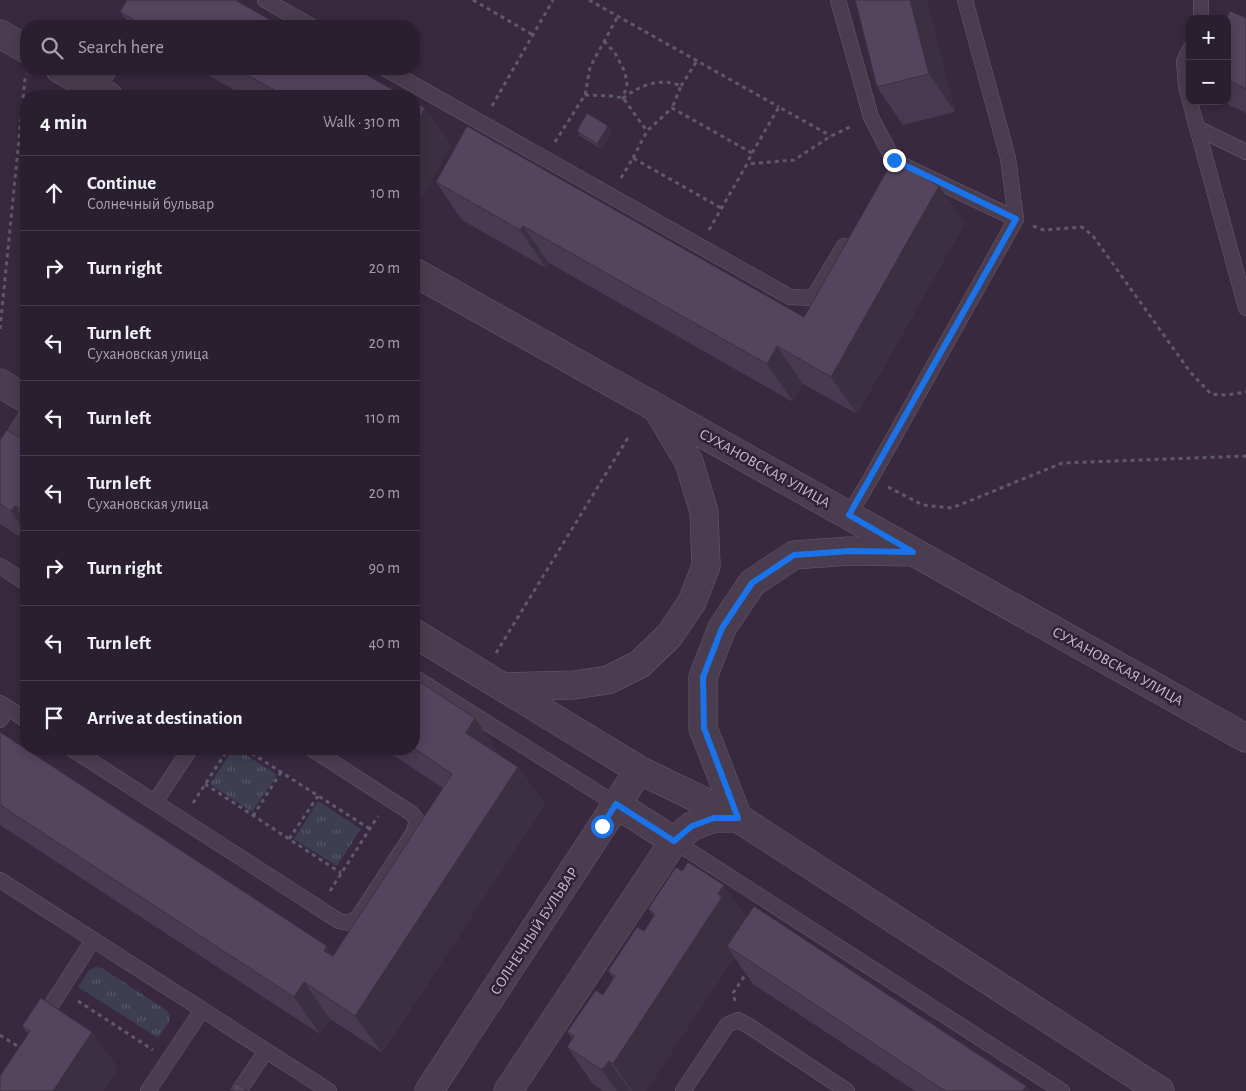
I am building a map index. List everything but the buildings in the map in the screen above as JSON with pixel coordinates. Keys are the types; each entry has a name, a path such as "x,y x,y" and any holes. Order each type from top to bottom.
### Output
{"street":[{"path":"0,34 20,46"},
{"path":"77,75 105,85"},
{"name":"СУХАНОВСКАЯ УЛИЦА","path":"420,275 1246,738"},
{"path":"0,383 20,395"},
{"path":"492,681 574,684 608,680 640,664 669,636 692,602 706,566 704,512 689,462 657,408"},
{"path":"738,818 704,728 703,677 722,628 752,583 794,555 850,551 913,552"},
{"path":"420,637 640,770 738,818 1160,1091"},
{"name":"СОЛНЕЧНЫЙ БУЛЬВАР","path":"430,1091 640,770"},
{"path":"616,804 674,841"},
{"path":"508,1091 674,841 692,826 714,818 738,818"}],"lane":[{"path":"265,0 300,20"},
{"path":"838,0 871,117 891,165 1016,219"},
{"path":"849,515 1016,219 1008,158 965,0"},
{"path":"1200,15 1201,0"},
{"path":"1186,57 1184,61 1186,87 1246,308"},
{"path":"397,75 790,297 813,298 850,237"},
{"path":"1197,128 1246,152"},
{"path":"0,458 20,437"},
{"path":"0,566 20,579"},
{"path":"420,680 616,804"},
{"path":"3,710 20,717"},
{"path":"81,755 338,921 349,923 359,916 414,832 417,820 411,813 321,755"},
{"path":"155,802 186,755"},
{"path":"674,841 1062,1091"},
{"path":"0,880 329,1091"},
{"path":"22,1049 93,940"},
{"path":"148,1091 202,1010"},
{"path":"683,1091 726,1025 738,1020 847,1091"},
{"path":"240,1091 266,1051"}],"path":[{"path":"472,0 533,35"},
{"path":"483,123 553,0"},
{"path":"589,0 831,136"},
{"path":"544,158 585,95 590,67 618,16"},
{"path":"604,41 615,53 625,72 627,84 623,98"},
{"path":"611,196 647,131 672,108 681,86 696,61"},
{"path":"24,90 27,75"},
{"path":"623,98 634,90 661,81 672,82 681,86"},
{"path":"585,95 623,98 647,131"},
{"path":"699,246 779,107"},
{"path":"672,108 752,153"},
{"path":"746,164 794,160 831,136 871,117"},
{"path":"0,329 20,129"},
{"path":"633,158 722,208"},
{"path":"1016,219 1044,230 1082,227 1093,236 1190,374 1211,394 1226,395 1246,392"},
{"path":"492,681 629,436"},
{"path":"871,478 923,505 952,508 1062,462 1246,456"},
{"path":"181,820 224,755"},
{"path":"254,755 370,830"},
{"path":"253,816 281,772"},
{"path":"205,784 341,873"},
{"path":"289,840 318,796"},
{"path":"319,908 390,799"},
{"path":"738,1020 733,993 749,969"},
{"path":"61,990 168,1060"},
{"path":"0,1035 22,1049"}],"green space":[{"path":"229,755 246,755 277,775 252,812 210,784"},
{"path":"318,801 361,829 337,866 294,839"},
{"path":"95,967 102,968 166,1010 170,1015 169,1022 158,1038 78,987 89,970"}],"route":[{"path":"602,826 616,804 674,841 692,826 714,818 738,818 704,728 703,677 722,628 752,583 794,555 850,551 913,552 849,515 1016,219 894,160"}]}
